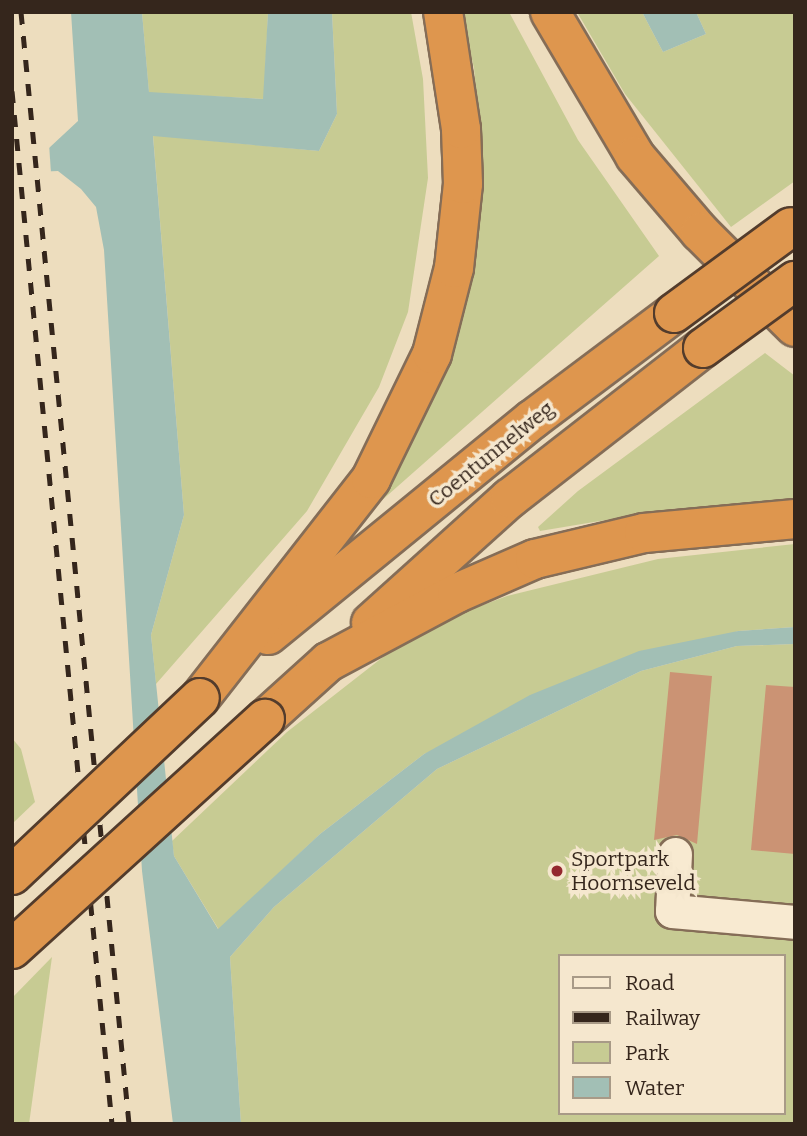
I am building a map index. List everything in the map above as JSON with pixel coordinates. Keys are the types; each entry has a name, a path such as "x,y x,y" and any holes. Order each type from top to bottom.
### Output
{"highway":[{"path":"12,875 200,698 257,634 372,479 432,354 454,268 463,184 461,129 443,12"},
{"path":"550,12 635,156 700,232 795,327"},
{"name":"Coentunnelweg","path":"257,634 533,419 793,225"},
{"path":"12,949 510,498 703,348 795,281"},
{"path":"328,662 457,593 535,559 644,533 795,519"}],"street":[{"path":"675,854 671,911 795,922"}],"green space":[{"path":"142,12 268,12 264,99 149,93"},
{"path":"332,12 411,12 423,79 428,178 408,312 379,387 307,511 156,684 151,635 184,515 153,135 319,151 337,114"},
{"path":"461,12 509,12 578,140 659,256 372,509 426,412 455,332 472,262 483,170 474,68"},
{"path":"577,12 642,12 663,52 706,34 696,12 795,12 795,181 731,227 625,94"},
{"path":"765,353 795,376 795,502 672,509 540,531 538,527 578,491"},
{"path":"795,544 795,627 738,631 424,754 320,834 219,930 174,856 172,841 287,732 392,650 438,622 507,596 658,559"},
{"name":"Sportpark Hoornseveld","path":"795,644 795,1124 241,1124 230,957 274,907 437,769 641,671 737,646"},
{"path":"12,738 21,749 35,802 12,824"},
{"path":"52,957 29,1124 12,1124 12,998"}],"water":[{"path":"71,12 142,12 149,92 263,99 268,12 332,12 337,114 319,151 153,136 184,515 151,635 174,856 218,929 320,834 424,754 530,695 639,651 738,631 795,627 795,644 737,646 641,671 437,769 274,907 230,957 241,1124 173,1124 142,871 104,250 96,207 81,189 58,171 12,173 12,151 49,148 78,121"},
{"path":"642,12 696,12 706,34 663,52"}],"pier":[{"path":"49,144 51,173 12,173 12,151"}],"building":[{"path":"670,672 712,676 697,844 677,835 654,840"},
{"path":"766,685 795,687 795,854 751,850"}],"railway":[{"path":"21,12 129,1124"},
{"path":"12,91 112,1124"}],"place":[{"name":"Sportpark Hoornseveld","path":"557,871"}]}
